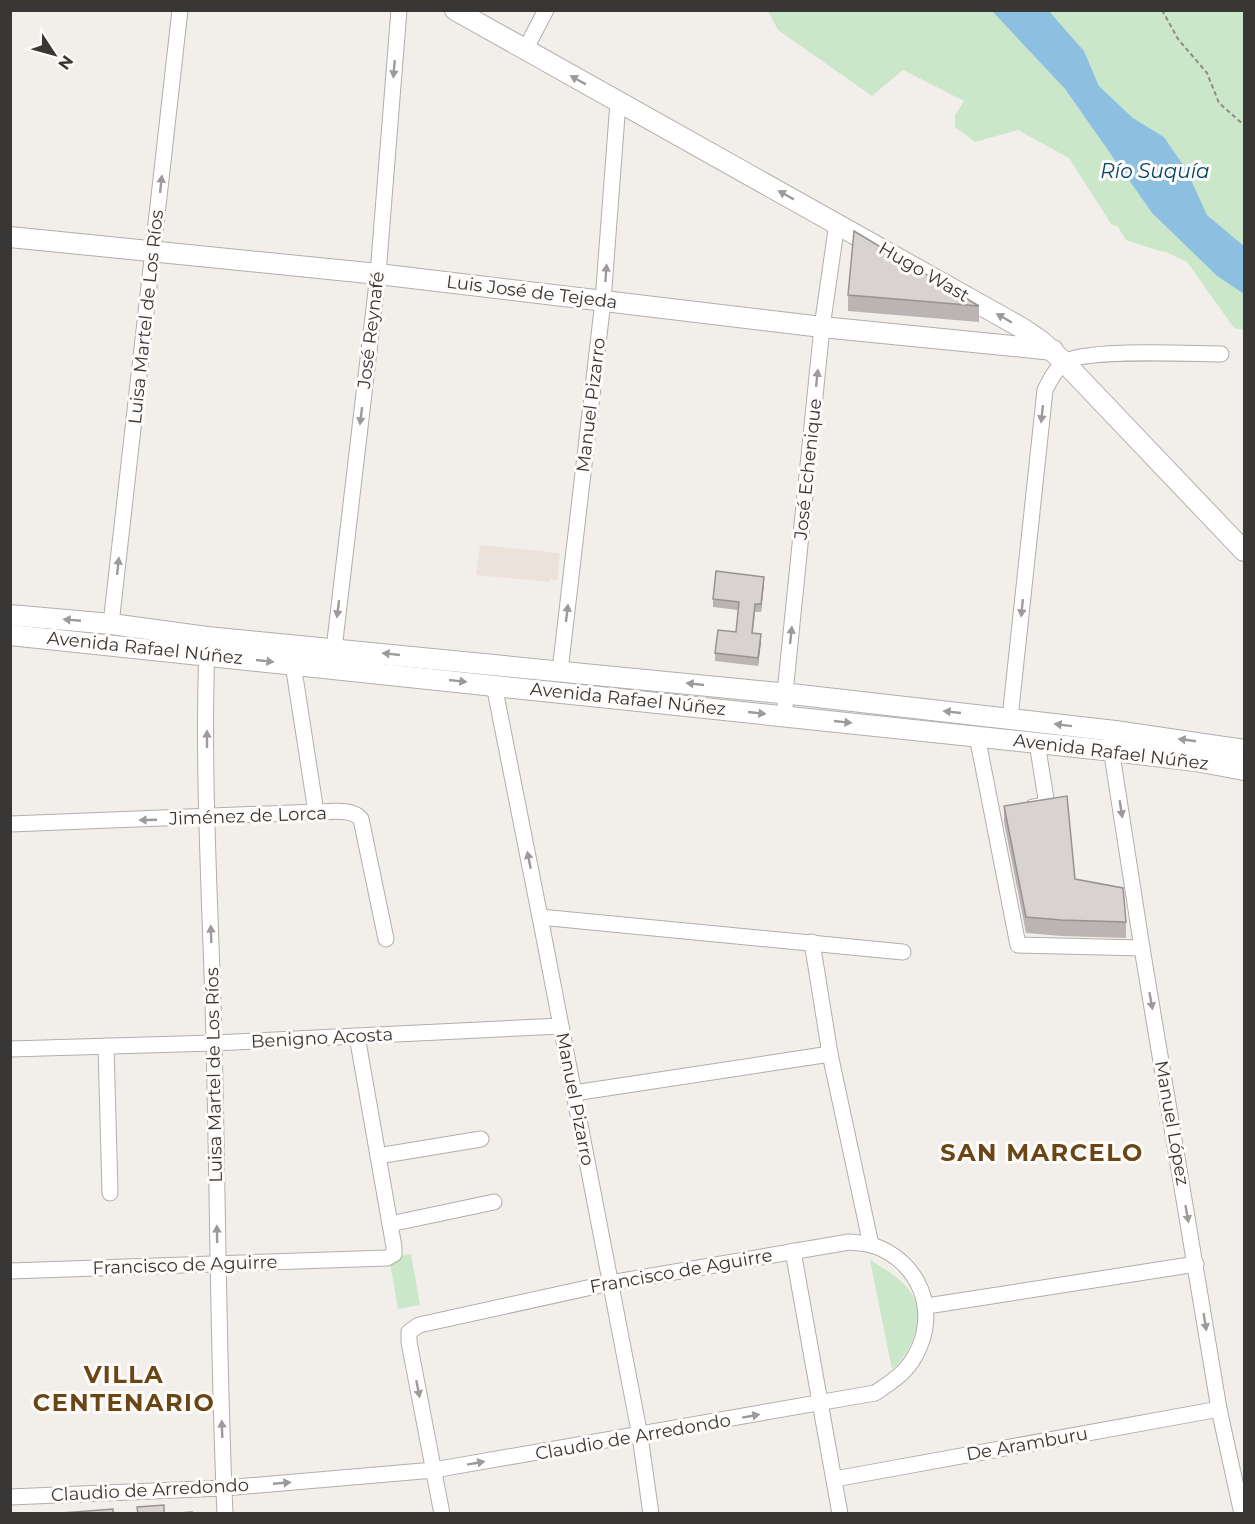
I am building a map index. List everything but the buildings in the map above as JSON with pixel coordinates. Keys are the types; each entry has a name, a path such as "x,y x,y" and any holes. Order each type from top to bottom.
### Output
{"main road":[{"name":"Hugo Wast","path":"455,10 1022,328 1059,356 1245,551"},
{"name":"Luis José de Tejeda","path":"10,237 378,274 1059,356"},
{"name":"Avenida Rafael Núñez","path":"10,615 111,624 293,664 1037,743 1114,741 1245,750"},
{"name":"Avenida Rafael Núñez","path":"10,635 207,646 334,649 785,693 1010,718 1245,770"}],"street":[{"name":"Luisa Martel de Los Ríos","path":"111,624 180,10"},
{"name":"José Reynafé","path":"334,649 378,274 399,10"},
{"path":"525,50 546,10"},
{"name":"Manuel Pizarro","path":"560,671 603,301 618,102"},
{"name":"José Echenique","path":"785,716 785,693 822,327 837,223"},
{"name":"Luis José de Tejeda","path":"1059,356 1109,353 1221,354"},
{"path":"1010,718 1045,390 1059,356"},
{"name":"Luisa Martel de Los Ríos","path":"207,646 207,818 225,1514"},
{"path":"293,664 316,812"},
{"name":"Manuel Pizarro","path":"494,685 640,1436 651,1514"},
{"path":"977,736 1018,945 1142,948"},
{"name":"Manuel López","path":"1114,741 1142,948 1219,1409 1242,1514"},
{"path":"992,814 1047,804 1037,743"},
{"name":"Jiménez de Lorca","path":"10,824 350,812 361,819 386,939"},
{"path":"540,917 903,952"},
{"path":"812,942 830,1054 871,1245"},
{"name":"Benigno Acosta","path":"10,1049 561,1026"},
{"path":"357,1036 390,1224 494,1202"},
{"path":"106,1046 110,1193"},
{"path":"574,1093 830,1054"},
{"path":"378,1156 481,1139"},
{"name":"Francisco de Aguirre","path":"10,1271 387,1258 394,1254 390,1224"},
{"name":"Francisco de Aguirre","path":"434,1470 409,1332 418,1325 610,1283 849,1242 871,1245 891,1253 903,1262 922,1292 927,1306"},
{"path":"793,1251 840,1514"},
{"path":"927,1306 1196,1264"},
{"name":"Claudio de Arredondo","path":"10,1497 224,1488 434,1470 640,1436 874,1393 892,1382 915,1358 925,1335 927,1306"},
{"name":"De Aramburu","path":"835,1479 1219,1409"},
{"path":"434,1470 442,1514"}],"path":[{"path":"1162,10 1178,39 1207,73 1219,103 1245,125"}],"shaded area":[{"path":"480,545 560,553 557,580 550,579 549,582 476,575"}],"green space":[{"path":"768,11 992,11 1065,89 1152,213 1217,276 1244,294 1244,330 1234,328 1187,262 1164,251 1126,240 1118,227 1111,224 1069,158 1018,130 975,142 955,127 955,115 964,101 903,70 872,96 778,30"},
{"path":"1049,11 1244,11 1244,246 1207,215 1186,169 1164,137 1133,118 1099,86 1084,51"},
{"path":"411,1254 420,1305 398,1309 389,1257"},
{"path":"870,1260 903,1283 916,1301 917,1325 911,1343 902,1359 892,1369"}],"water":[{"name":"Río Suquía","path":"992,11 1049,11 1084,51 1099,86 1133,118 1164,137 1186,169 1207,215 1244,246 1244,294 1217,276 1152,213 1065,89"}],"district":[{"name":"SAN MARCELO","path":"1042,1153"},
{"name":"VILLA CENTENARIO","path":"124,1389"}]}
